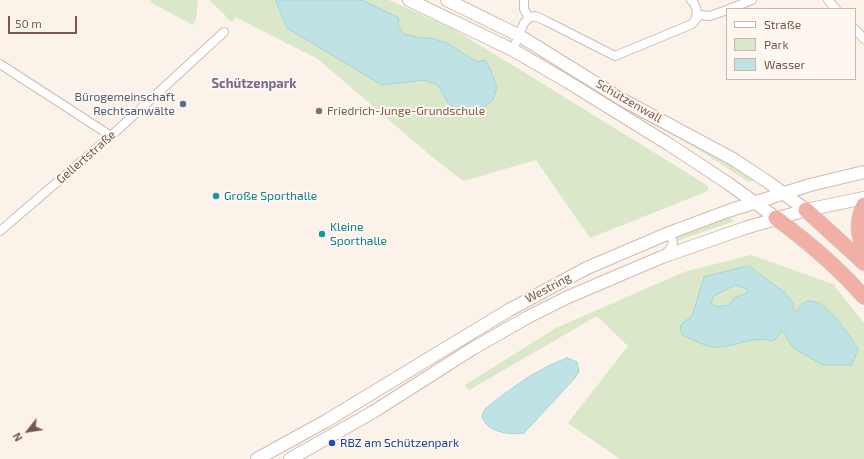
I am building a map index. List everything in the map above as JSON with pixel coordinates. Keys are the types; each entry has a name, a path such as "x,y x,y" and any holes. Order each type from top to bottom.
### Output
{"highway":[{"path":"806,210 864,263"},
{"path":"863,210 858,231 864,248"},
{"path":"776,218 810,244 838,269 864,297"}],"main road":[{"name":"Schützenwall","path":"410,0 513,50 568,82 670,145 755,202 776,218"},
{"name":"Schützenwall","path":"447,0 520,36 623,100 733,159 784,193 806,210"},
{"name":"Westring","path":"257,459 326,421 532,296 587,268 660,236 755,202 810,185 864,172"},
{"name":"Westring","path":"290,459 373,412 472,349 528,317 590,287 662,257 745,228 806,210 864,198"}],"street":[{"path":"524,0 524,9 529,18"},
{"path":"513,50 520,36 524,23 529,18 535,16 615,56 692,24 696,17 697,9 691,0"},
{"path":"731,8 752,0"},
{"path":"828,0 835,8"},
{"path":"696,17 699,15 710,16 726,10"},
{"path":"856,30 864,39"},
{"name":"Gellertstraße","path":"1,228 111,136 224,32"},
{"path":"0,64 111,136"},
{"path":"660,236 671,236 673,239 670,249 662,257"}],"green space":[{"path":"151,0 198,0 196,19 193,25 150,2"},
{"name":"Schützenpark","path":"209,0 389,0 453,29 705,184 708,187 708,191 590,238 536,160 463,181 431,156 318,59 235,17 233,22 226,18 225,15"},
{"path":"586,86 746,173 754,180 749,182 691,145 585,88"},
{"path":"728,217 735,221 677,241 675,235"},
{"path":"751,255 833,284 864,323 864,459 620,459 568,423 628,346 597,316 469,390 465,385 556,328 684,272"}],"water":[{"path":"276,0 362,0 399,18 398,25 404,34 420,38 431,38 447,43 477,62 485,60 497,87 493,100 479,111 464,116 456,112 448,103 438,85 424,80 382,85 287,28"},
{"path":"749,266 785,293 794,304 793,309 796,311 808,301 822,305 836,319 858,349 852,365 823,365 795,349 786,337 786,333 781,331 777,338 772,341 759,339 717,347 704,345 682,335 680,326 692,316 704,277","holes":["736,285 747,289 747,293 734,298 729,305 717,307 711,304 714,296"]},
{"path":"567,358 577,362 579,371 575,378 524,433 505,433 487,425 482,418 486,408 535,373"}],"place":[{"name":"Bürogemeinschaft Rechtsanwälte","path":"183,104"},
{"name":"Friedrich-Junge-Grundschule","path":"319,111"},
{"name":"Große Sporthalle","path":"216,196"},
{"name":"Kleine Sporthalle","path":"322,234"},
{"name":"RBZ am Schützenpark","path":"332,443"}],"district":[{"name":"Schützenpark","path":"254,84"}]}
